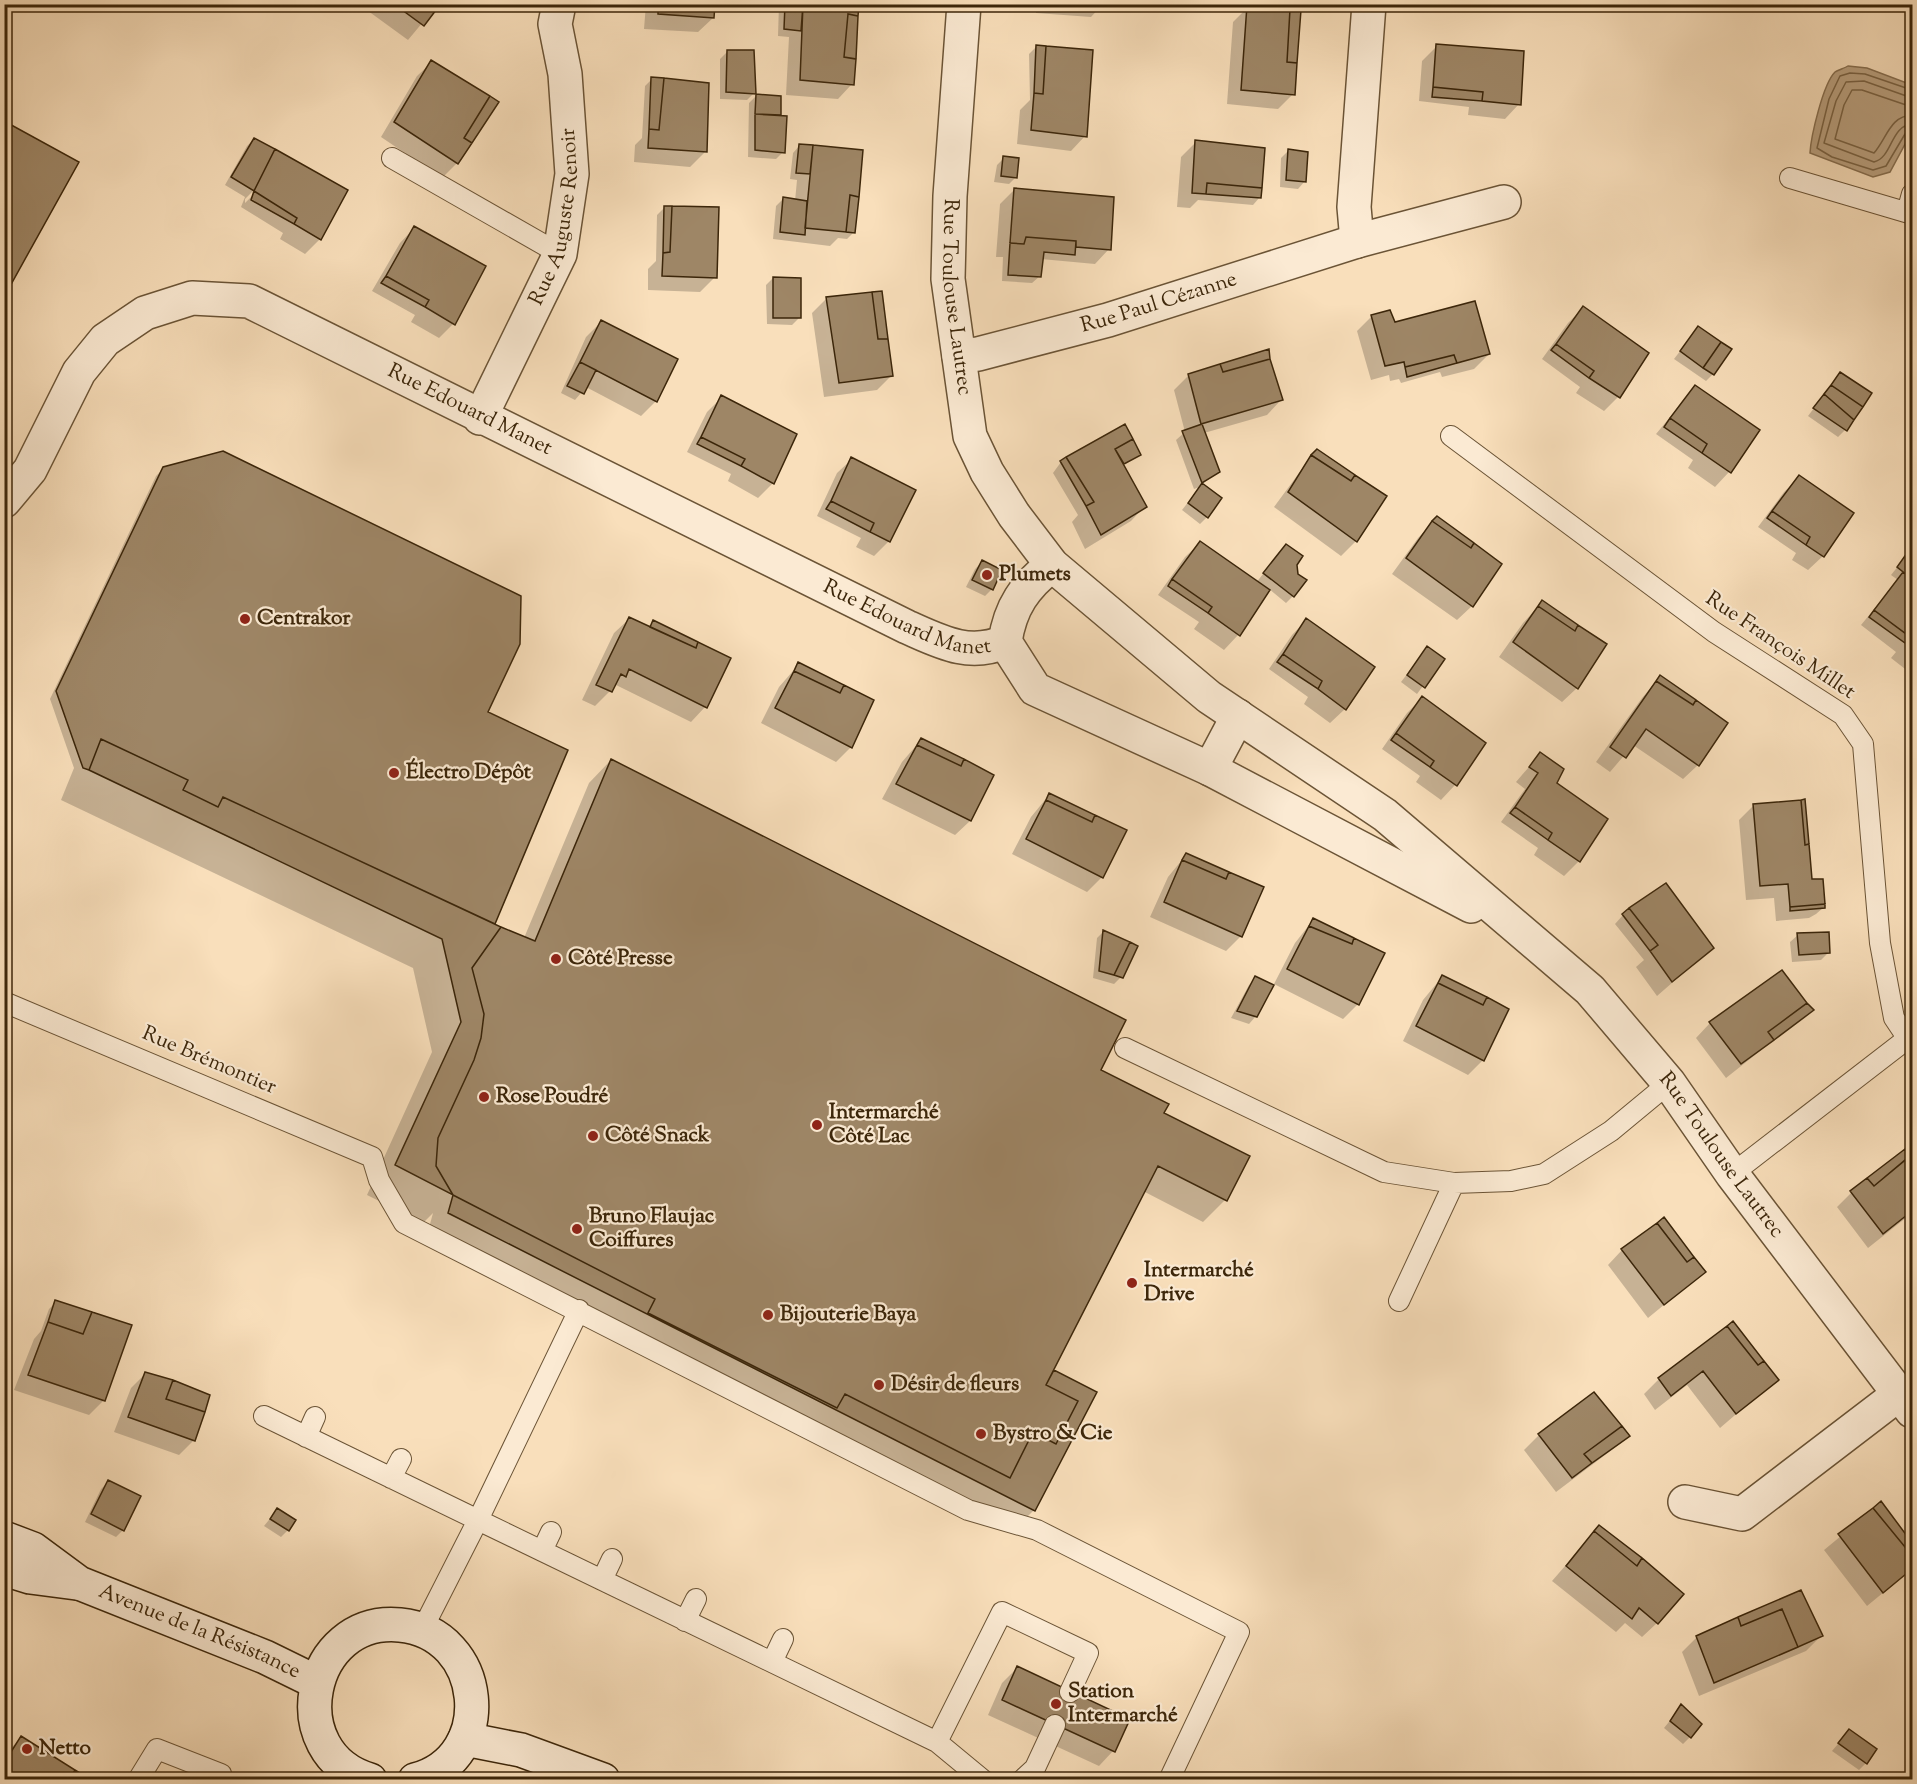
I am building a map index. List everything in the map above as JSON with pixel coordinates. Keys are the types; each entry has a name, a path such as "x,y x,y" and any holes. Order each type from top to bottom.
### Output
{"street":[{"name":"Rue Auguste Renoir","path":"480,418 561,254 572,174 566,74 555,24 559,4"},
{"name":"Rue Toulouse Lautrec","path":"964,4 950,196 948,279 970,436 987,472 1014,515 1052,565 1209,697 1385,815 1590,990 1669,1083 1732,1174 1906,1403 1742,1514 1685,1502"},
{"path":"1357,241 1354,207 1369,4"},
{"name":"Rue Paul Cézanne","path":"959,356 978,354 1108,320 1357,241 1504,202"},
{"name":"Rue Edouard Manet","path":"4,501 30,470 79,372 105,340 145,313 192,298 249,301 480,418 952,647 991,648 1005,642"},
{"path":"1005,642 1008,621 1030,583 1052,565"},
{"name":"Rue Toulouse Lautrec","path":"1005,642 1035,689 1210,769 1523,934"},
{"path":"1210,769 1238,716"},
{"path":"1364,850 1385,815"},
{"name":"Avenue de la Résistance","path":"4,1538 33,1549 80,1583 265,1658 316,1682"},
{"name":"Avenue de la Résistance","path":"4,1569 30,1577 80,1583"},
{"path":"359,1777 332,1754 322,1738 315,1711 316,1682 332,1653 358,1633 378,1626 400,1625 422,1630 441,1640 457,1656 467,1675 472,1696 471,1718 465,1739 453,1756 439,1769 415,1779"},
{"path":"465,1739 521,1750 603,1779"}],"lane":[{"path":"392,158 561,254"},
{"path":"1790,178 1911,206"},
{"name":"Rue François Millet","path":"1451,436 1714,632 1843,715 1863,744 1880,943 1894,1018 1910,1042 1732,1174"},
{"name":"Rue Brémontier","path":"4,1002 372,1157 379,1180 404,1223 579,1310"},
{"path":"1125,1048 1384,1172 1454,1183 1511,1181 1544,1174 1611,1131 1669,1083"},
{"path":"1399,1301 1454,1183"},
{"path":"422,1630 478,1520 579,1310 968,1510 1037,1530 1239,1632 1169,1779"},
{"path":"264,1416 937,1742 982,1779"},
{"path":"306,1437 315,1418"},
{"path":"391,1478 401,1459"},
{"path":"542,1551 551,1532"},
{"path":"602,1580 612,1559"},
{"path":"685,1621 696,1599"},
{"path":"937,1742 1002,1612 1088,1653 1070,1692"},
{"path":"772,1662 783,1639"},
{"path":"1022,1779 1035,1768 1055,1725"},
{"path":"138,1779 157,1749 221,1774 221,1779"}],"water":[{"path":"1848,66 1867,68 1912,85 1912,131 1890,172 1873,177 1810,153 1815,123 1826,87 1835,72"}],"building":[{"path":"4,4 12,4 4,19"},
{"path":"394,4 429,4 436,10 424,26"},
{"path":"658,4 715,4 714,18 658,14"},
{"path":"785,4 803,4 801,31 784,29"},
{"path":"803,4 859,4 858,16 848,14 844,57 856,59 854,85 800,80"},
{"path":"1247,5 1290,9 1287,62 1297,63 1295,95 1241,90"},
{"path":"1290,9 1301,10 1297,63 1287,62"},
{"path":"848,14 858,16 856,59 844,57"},
{"path":"1436,44 1524,51 1521,105 1482,101 1483,92 1433,87"},
{"path":"1036,45 1046,46 1043,94 1034,93"},
{"path":"1046,46 1093,50 1087,137 1031,130 1034,93 1043,94"},
{"path":"727,50 754,50 756,94 726,92"},
{"path":"431,60 490,96 464,138 472,143 458,164 394,122"},
{"path":"651,77 664,78 659,130 649,129"},
{"path":"664,78 709,83 707,152 648,148 649,129 659,130"},
{"path":"1433,87 1483,92 1482,101 1432,97"},
{"path":"756,94 781,96 781,115 755,114"},
{"path":"490,96 499,102 472,143 464,138"},
{"path":"755,114 787,116 785,153 755,150"},
{"path":"4,121 79,162 4,297"},
{"path":"254,138 275,149 254,191 231,177"},
{"path":"1195,140 1265,148 1262,188 1207,183 1206,194 1192,193"},
{"path":"799,144 813,145 810,174 796,173"},
{"path":"813,145 863,150 859,197 850,195 846,232 805,228"},
{"path":"275,149 348,190 321,240 294,224 297,218 254,191"},
{"path":"1288,149 1308,152 1306,182 1286,180"},
{"path":"1003,156 1019,158 1017,178 1001,176"},
{"path":"1207,183 1262,188 1261,198 1206,194"},
{"path":"1014,188 1114,197 1111,250 1076,247 1076,241 1026,237 1024,244 1010,243"},
{"path":"254,191 297,218 294,224 251,200"},
{"path":"850,195 859,197 855,233 846,232"},
{"path":"783,197 807,201 805,235 780,232"},
{"path":"664,206 672,206 670,252 663,253"},
{"path":"672,206 719,207 717,278 662,276 663,253 670,252"},
{"path":"414,226 486,266 455,325 425,307 429,300 386,276"},
{"path":"1026,237 1076,241 1075,255 1044,252 1041,277 1008,275 1010,243 1024,244"},
{"path":"386,276 429,300 425,307 381,283"},
{"path":"773,277 801,278 801,318 773,318"},
{"path":"882,291 888,339 878,339 872,292"},
{"path":"872,292 878,339 888,339 893,376 839,383 826,297"},
{"path":"1475,301 1490,354 1457,363 1454,355 1405,367 1404,362 1385,366 1371,315 1390,310 1395,322"},
{"path":"1583,306 1649,353 1620,398 1589,378 1594,371 1556,344"},
{"path":"601,320 678,359 657,402 580,362"},
{"path":"1698,326 1721,342 1703,368 1680,351"},
{"path":"1721,342 1732,349 1714,375 1703,368"},
{"path":"1556,344 1594,371 1589,378 1551,350"},
{"path":"1269,349 1270,359 1223,372 1220,364"},
{"path":"1454,355 1457,363 1407,377 1405,367"},
{"path":"1270,359 1283,400 1201,424 1188,374 1220,364 1223,372"},
{"path":"580,362 596,370 584,394 567,386"},
{"path":"1840,372 1872,393 1863,407 1831,385"},
{"path":"1695,385 1760,430 1731,473 1702,453 1707,444 1670,418"},
{"path":"1831,385 1863,407 1854,420 1824,394"},
{"path":"1824,394 1854,420 1847,431 1813,408"},
{"path":"721,395 797,434 774,484 741,466 745,459 701,437"},
{"path":"1670,418 1707,444 1702,453 1664,427"},
{"path":"1125,424 1133,439 1115,449 1147,507 1101,535 1086,506 1094,502 1066,457"},
{"path":"1202,424 1220,472 1202,483 1182,431"},
{"path":"701,437 745,459 741,466 697,444"},
{"path":"1133,439 1141,455 1124,464 1115,449"},
{"path":"1317,449 1355,475 1351,481 1311,455"},
{"path":"223,451 521,596 520,644 488,712 568,750 495,924 223,797 218,807 183,790 188,780 101,739 89,770 83,768 56,691 163,467"},
{"path":"1311,455 1351,481 1355,475 1387,496 1357,542 1288,492"},
{"path":"851,457 916,490 890,542 870,532 874,523 831,501"},
{"path":"1066,457 1094,502 1086,506 1060,461"},
{"path":"1799,475 1854,513 1824,557 1806,545 1810,537 1772,511"},
{"path":"1202,483 1222,498 1208,518 1188,503"},
{"path":"831,501 874,523 870,532 826,509"},
{"path":"1772,511 1810,537 1806,545 1767,518"},
{"path":"1437,516 1474,543 1471,548 1432,521"},
{"path":"1432,521 1471,548 1474,543 1502,564 1473,607 1406,558"},
{"path":"1200,541 1270,590 1240,636 1208,613 1212,607 1172,579"},
{"path":"1286,544 1303,556 1297,565 1298,574 1307,580 1294,597 1263,573"},
{"path":"1907,553 1912,556 1912,579 1897,567"},
{"name":"Plumets","path":"982,560 1002,570 993,590 972,580"},
{"path":"1903,572 1912,579 1912,649 1905,643 1910,637 1874,610"},
{"path":"1172,579 1212,607 1208,613 1168,586"},
{"path":"1542,600 1578,625 1575,631 1538,606"},
{"path":"1538,606 1575,631 1578,625 1607,644 1578,689 1513,642"},
{"path":"1874,610 1910,637 1905,643 1869,617"},
{"path":"629,617 696,648 698,642 731,658 707,708 629,669 626,677 621,674 612,692 596,685"},
{"path":"1306,618 1375,667 1346,710 1318,689 1322,681 1283,654"},
{"path":"653,620 698,642 696,648 650,627"},
{"path":"1427,646 1445,659 1425,688 1407,675"},
{"path":"1283,654 1322,681 1318,689 1277,662"},
{"path":"798,662 844,685 840,693 794,671"},
{"path":"794,671 840,693 844,685 874,700 852,748 775,708"},
{"path":"1660,675 1696,700 1693,705 1656,681"},
{"path":"1656,681 1693,705 1696,700 1728,723 1699,766 1646,729 1626,758 1610,747"},
{"path":"1422,696 1486,743 1457,786 1430,767 1434,761 1396,733"},
{"path":"1396,733 1434,761 1430,767 1391,740"},
{"path":"921,738 964,759 961,766 917,745"},
{"path":"101,739 188,780 183,790 218,807 223,797 501,927 472,968 484,1014 481,1038 474,1060 438,1138 436,1166 453,1195 395,1165 461,1022 442,939 89,770"},
{"path":"917,745 961,766 964,759 994,775 971,821 896,784"},
{"path":"1540,752 1564,769 1557,783 1608,819 1580,862 1548,840 1552,833 1515,807 1538,773 1529,767"},
{"name":"Intermarché Côté Lac","path":"611,759 1126,1020 1101,1070 1169,1104 1164,1113 1250,1156 1227,1201 1158,1166 1046,1385 1078,1401 1056,1444 1033,1432 1010,1478 845,1394 837,1408 648,1313 655,1299 453,1195 436,1166 438,1138 474,1060 481,1038 484,1014 472,968 501,927 535,941"},
{"path":"1049,793 1095,815 1092,822 1046,800"},
{"path":"1805,799 1809,844 1805,845 1801,800"},
{"path":"1046,800 1092,822 1095,815 1127,830 1103,878 1026,839"},
{"path":"1801,800 1805,845 1809,844 1812,879 1823,879 1825,904 1790,907 1788,884 1760,886 1753,804"},
{"path":"1515,807 1552,833 1548,840 1510,813"},
{"path":"1186,853 1229,872 1226,879 1182,860"},
{"path":"1182,860 1226,879 1229,872 1264,887 1242,937 1164,902"},
{"path":"1666,883 1714,948 1672,982 1650,951 1658,945 1629,908"},
{"path":"1825,904 1825,908 1790,911 1790,907"},
{"path":"1629,908 1658,945 1650,951 1622,914"},
{"path":"1313,918 1354,938 1352,944 1309,926"},
{"path":"1309,926 1352,944 1354,938 1385,953 1359,1005 1287,969"},
{"path":"1103,930 1130,942 1114,975 1099,971"},
{"path":"1829,932 1830,953 1799,955 1797,933"},
{"path":"1130,942 1138,946 1123,978 1114,975"},
{"path":"1782,970 1807,1003 1768,1032 1774,1040 1741,1064 1709,1022"},
{"path":"1442,975 1487,997 1483,1005 1438,983"},
{"path":"1255,976 1274,985 1257,1017 1237,1011"},
{"path":"1438,983 1483,1005 1487,997 1509,1009 1484,1061 1416,1026"},
{"path":"1807,1003 1814,1010 1774,1040 1768,1032"},
{"path":"1905,1149 1910,1156 1874,1186 1867,1178"},
{"path":"1912,1154 1912,1211 1883,1234 1850,1191 1867,1178 1874,1186"},
{"path":"453,1195 655,1299 648,1313 837,1408 845,1394 1010,1478 1033,1432 1056,1444 1078,1401 1046,1385 1054,1370 1097,1392 1035,1511 448,1213"},
{"path":"1664,1217 1694,1257 1687,1262 1657,1223"},
{"path":"1657,1223 1687,1262 1694,1257 1706,1272 1664,1305 1621,1249"},
{"path":"55,1300 92,1312 83,1334 48,1322"},
{"path":"92,1312 132,1325 105,1401 28,1375 48,1322 83,1334"},
{"path":"1733,1321 1764,1361 1758,1365 1727,1326"},
{"path":"1727,1326 1758,1365 1764,1361 1779,1380 1736,1414 1703,1371 1671,1396 1658,1378"},
{"path":"145,1372 173,1380 166,1399 205,1412 195,1441 128,1417"},
{"path":"173,1380 210,1395 205,1412 166,1399"},
{"path":"1594,1392 1622,1426 1584,1454 1592,1463 1572,1478 1538,1434"},
{"path":"1622,1426 1630,1436 1592,1463 1584,1454"},
{"path":"108,1480 141,1496 124,1531 91,1514"},
{"path":"1881,1501 1910,1540 1905,1547 1873,1508"},
{"path":"277,1508 296,1520 289,1531 270,1519"},
{"path":"1873,1508 1905,1547 1910,1540 1912,1543 1912,1569 1883,1593 1838,1534"},
{"path":"1599,1525 1642,1558 1637,1566 1594,1531"},
{"path":"1594,1531 1637,1566 1642,1558 1684,1594 1658,1624 1639,1608 1632,1619 1566,1566"},
{"path":"1801,1590 1823,1636 1798,1647 1782,1609 1741,1626 1738,1617"},
{"path":"1782,1609 1798,1647 1714,1683 1696,1636 1738,1617 1741,1626"},
{"path":"1017,1666 1130,1719 1115,1752 1002,1700"},
{"path":"1681,1704 1702,1724 1691,1738 1670,1721"},
{"path":"1849,1729 1877,1749 1867,1764 1838,1743"},
{"name":"Netto","path":"21,1736 75,1770 69,1780 4,1780 4,1763"},
{"path":"75,1770 91,1780 69,1780"}],"place":[{"name":"Plumets","path":"987,575"},
{"name":"Centrakor","path":"245,619"},
{"name":"Électro Dépôt","path":"394,773"},
{"name":"Côté Presse","path":"556,959"},
{"name":"Rose Poudré","path":"484,1097"},
{"name":"Intermarché Côté Lac","path":"817,1125"},
{"name":"Côté Snack","path":"593,1136"},
{"name":"Bruno Flaujac Coiffures","path":"577,1229"},
{"name":"Intermarché Drive","path":"1132,1283"},
{"name":"Bijouterie Baya","path":"768,1315"},
{"name":"Désir de fleurs","path":"879,1385"},
{"name":"Bystro & Cie","path":"981,1434"},
{"name":"Station Intermarché","path":"1056,1704"},
{"name":"Netto","path":"27,1749"}]}
